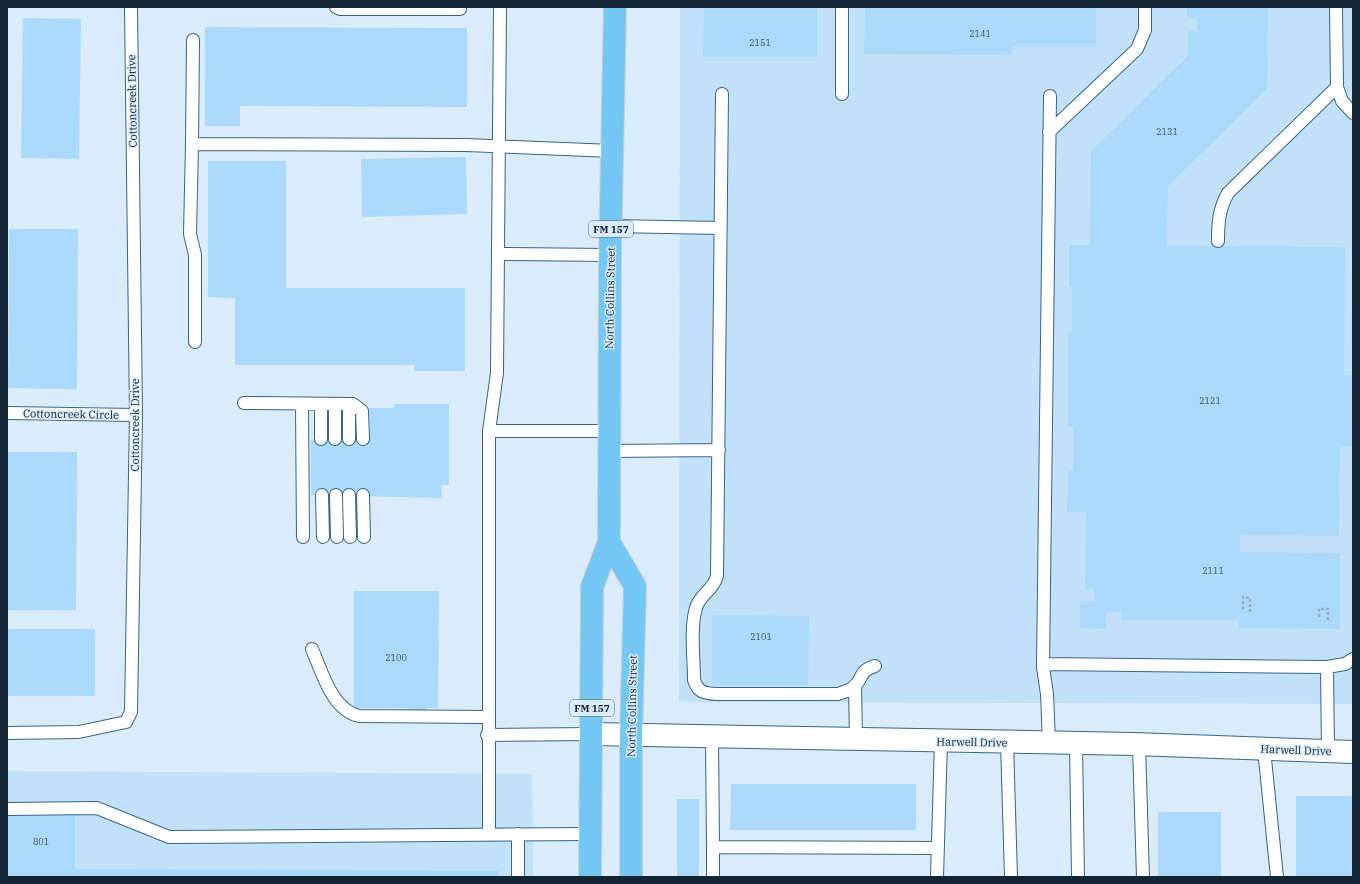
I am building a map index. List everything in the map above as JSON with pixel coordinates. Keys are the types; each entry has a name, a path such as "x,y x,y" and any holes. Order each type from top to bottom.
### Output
{"main road":[{"name":"North Collins Street","path":"590,877 592,587 609,542 610,255 612,226 615,7"},
{"name":"North Collins Street","path":"609,542 635,586 631,736 631,877"}],"street":[{"name":"Harwell Drive","path":"592,734 631,736 1139,744 1353,752"}],"lane":[{"name":"Cottoncreek Drive","path":"7,733 79,732 126,722 131,712 136,414 131,7"},
{"path":"336,7 340,9 460,7"},
{"path":"489,834 488,431 497,373 500,7"},
{"path":"842,7 842,94"},
{"path":"1049,132 1137,50 1145,30 1145,7"},
{"path":"1336,7 1337,88 1342,100 1353,113"},
{"path":"193,40 190,234 195,255 195,342"},
{"path":"1218,241 1218,222 1221,206 1228,192 1337,88"},
{"path":"722,94 717,576 715,585 704,595 696,608 694,622 694,680 697,688 701,692 716,694 838,694 855,686"},
{"path":"1049,742 1047,694 1043,664 1050,96"},
{"path":"192,144 498,146 613,151"},
{"path":"612,226 720,228"},
{"path":"499,254 610,255"},
{"path":"244,403 349,404 358,406 362,411 363,439"},
{"path":"302,404 304,537"},
{"path":"321,404 321,439"},
{"path":"335,404 335,439"},
{"path":"349,404 350,439"},
{"name":"Cottoncreek Circle","path":"7,412 136,414"},
{"path":"488,431 719,450"},
{"path":"322,495 323,537"},
{"path":"336,495 337,537"},
{"path":"349,495 350,537"},
{"path":"363,495 364,537"},
{"path":"312,649 330,688 344,710 352,714 359,716 488,717"},
{"path":"1043,664 1327,667 1345,664 1353,659"},
{"path":"856,740 855,686 860,676 868,669 875,666"},
{"path":"1327,667 1328,751"},
{"path":"488,735 592,734"},
{"path":"712,737 713,877"},
{"path":"937,877 941,741"},
{"path":"1007,742 1011,877"},
{"path":"1076,743 1078,877"},
{"path":"1139,744 1143,877"},
{"path":"1264,749 1277,877"},
{"path":"7,809 97,808 169,836 591,834"},
{"path":"518,834 518,877"},
{"path":"713,847 938,848"}],"path":[{"path":"1243,610 1243,597 1250,598 1250,612"},
{"path":"1319,617 1319,609 1328,609 1328,620"}],"shaded area":[{"path":"680,7 1353,7 1353,704 679,702"},
{"path":"7,771 532,774 533,877 7,877"}],"building":[{"path":"704,7 817,7 817,57 703,57"},
{"path":"865,7 1096,7 1096,47 1012,47 1012,55 864,54"},
{"path":"1187,7 1268,7 1267,88 1168,186 1167,246 1345,247 1344,375 1353,375 1353,446 1340,446 1339,536 1240,535 1240,552 1340,553 1340,629 1239,628 1239,620 1121,620 1121,612 1106,612 1106,629 1080,628 1080,601 1094,601 1094,589 1085,589 1086,512 1067,512 1068,471 1073,471 1073,427 1068,427 1068,332 1072,332 1072,287 1069,287 1069,245 1090,245 1091,151 1188,56 1188,31 1197,31 1197,18 1187,17"},
{"path":"23,18 81,19 79,159 21,158"},
{"path":"205,27 467,28 467,107 240,106 240,126 205,126"},
{"path":"466,157 467,214 362,217 361,159"},
{"path":"208,161 286,161 286,288 465,288 465,371 414,371 414,365 235,365 235,298 208,297"},
{"path":"9,229 78,229 77,389 8,388"},
{"path":"394,404 449,404 449,485 441,485 442,498 311,495 311,439 370,439 369,408 394,408"},
{"path":"7,452 77,452 76,610 7,610"},
{"path":"354,591 439,591 438,708 427,708 427,711 409,711 409,708 354,708"},
{"path":"712,615 809,616 808,685 712,685"},
{"path":"7,629 95,629 95,696 7,696"},
{"path":"731,784 916,784 916,830 730,830"},
{"path":"1296,796 1353,796 1353,877 1296,877"},
{"path":"677,799 699,799 699,877 677,877"},
{"path":"1158,812 1221,812 1221,877 1158,877"},
{"path":"7,814 75,814 75,869 499,871 499,877 7,877"}]}
